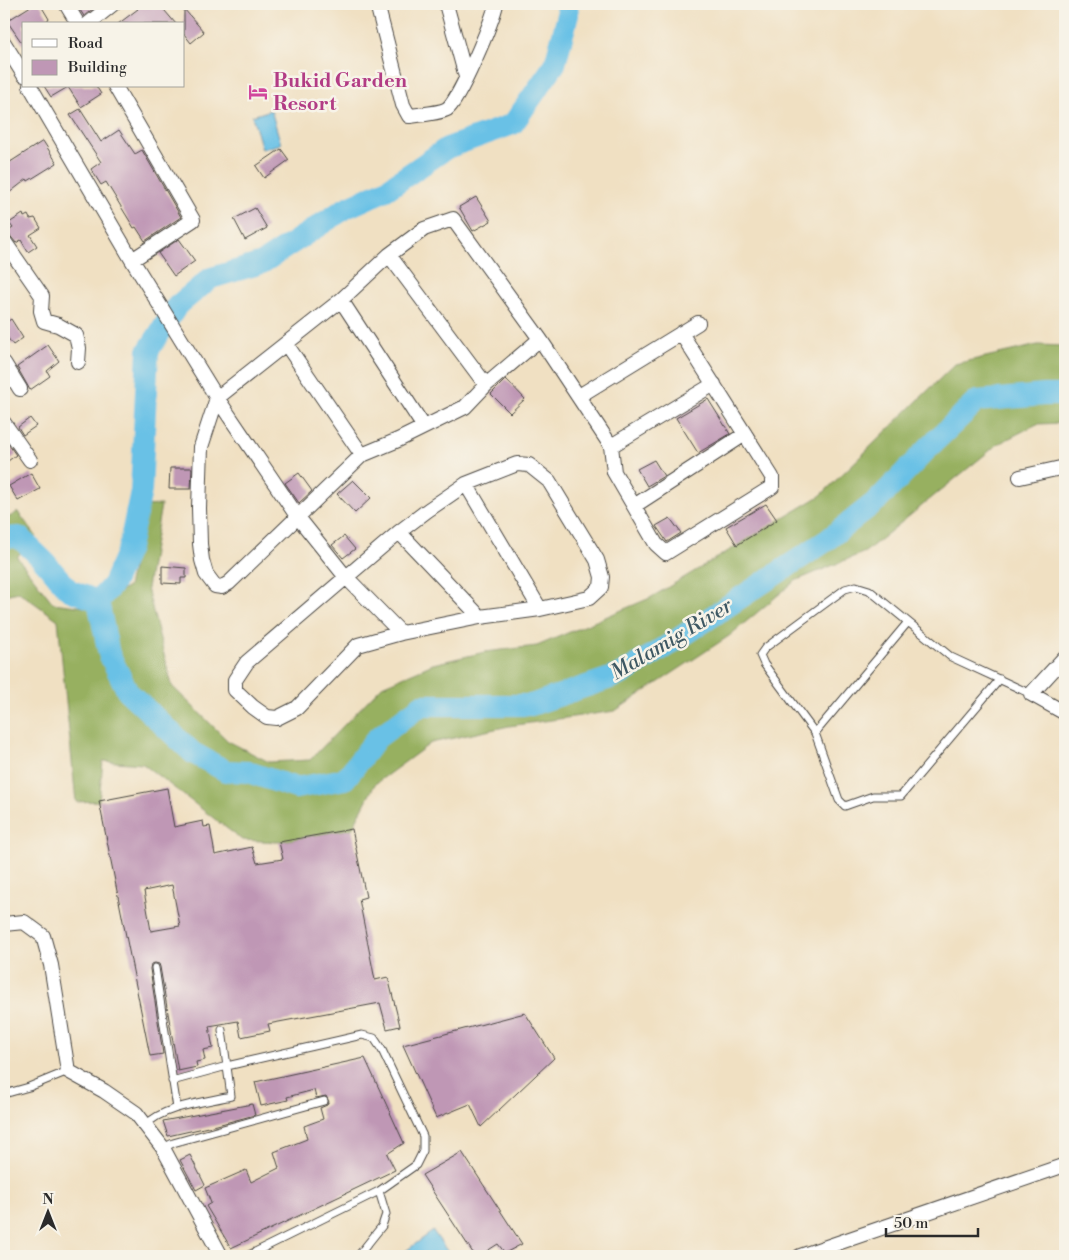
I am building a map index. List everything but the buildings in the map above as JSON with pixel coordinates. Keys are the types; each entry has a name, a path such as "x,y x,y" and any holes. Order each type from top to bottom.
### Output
{"street":[{"path":"66,4 77,22"},
{"path":"90,22 113,4"},
{"path":"377,4 403,105 409,116 446,109 454,101 496,4"},
{"path":"446,4 466,77"},
{"path":"4,43 22,72"},
{"path":"31,88 132,260 217,398 297,516 345,576 401,633"},
{"path":"116,88 193,220 132,260"},
{"path":"540,339 486,385 465,407 398,440 362,455 228,583 222,587 216,586 206,574 200,544 199,490 202,447 217,398 341,300 389,255 424,229 453,219 540,339 611,446 614,472 656,544 666,552 772,487 772,477 681,333"},
{"path":"4,241 42,296 41,311 44,321 58,325 76,335 78,362"},
{"path":"389,255 486,385"},
{"path":"341,300 424,427"},
{"path":"579,396 698,323"},
{"path":"286,344 362,455"},
{"path":"4,363 20,389"},
{"path":"611,446 714,384"},
{"path":"4,423 30,460"},
{"path":"634,506 745,434"},
{"path":"516,464 529,465 549,481 597,560 602,577 601,587 589,598 540,609 480,617 401,633 358,645 297,708 277,718 267,717 253,707 235,690 235,680 247,662 345,576 399,532 466,484 516,464"},
{"path":"1020,477 1065,467"},
{"path":"466,484 540,609"},
{"path":"399,532 480,617"},
{"path":"1065,657 1032,694 1065,713"},
{"path":"4,924 24,922 43,936 51,965 68,1071 126,1105 146,1125 163,1148 221,1256"},
{"path":"800,1256 1065,1165"}],"lane":[{"path":"1000,679 901,796 873,796 845,806 840,800 815,733 764,664 760,655 764,648 845,589 856,586 869,590 950,657 1000,679 1032,694"},
{"path":"815,733 908,622"},
{"path":"155,968 177,1108"},
{"path":"146,1125 152,1118 177,1108 231,1096 222,1030"},
{"path":"172,1081 227,1066 362,1035 374,1038 382,1050 423,1136 422,1152 416,1165 379,1191 247,1256"},
{"path":"4,1094 28,1087 68,1071"},
{"path":"163,1148 173,1143 324,1102"},
{"path":"358,1256 382,1226 386,1214 379,1191"}],"green space":[{"path":"1038,345 1065,346 1065,423 1037,424 998,444 865,552 795,581 729,636 615,711 509,726 431,743 375,784 352,829 279,842 242,840 143,764 103,761 99,801 76,802 58,620 19,592 4,595 4,520 18,512 36,536 17,557 53,603 92,608 128,587 146,506 161,505 147,588 172,686 228,741 269,762 310,760 382,686 433,664 485,652 537,646 650,598 820,496 955,364"}],"water":[{"path":"271,110 281,144 262,149 252,116"},
{"path":"433,1231 450,1255 399,1256"}],"waterway":[{"path":"98,601 113,584 129,548 141,491 148,351 177,306 211,278 262,263 346,208 386,190 447,148 513,124 555,64 568,15 567,4"},
{"name":"Malamig River","path":"98,601 109,654 128,692 193,753 226,771 248,772 296,788 345,779 377,738 422,705 531,705 622,674 826,541 879,499 977,401 1065,395"},
{"name":"Malamig River","path":"4,538 19,537 45,562 69,590 98,601"}],"place":[{"name":"Bukid Garden Resort","path":"258,92"}]}
